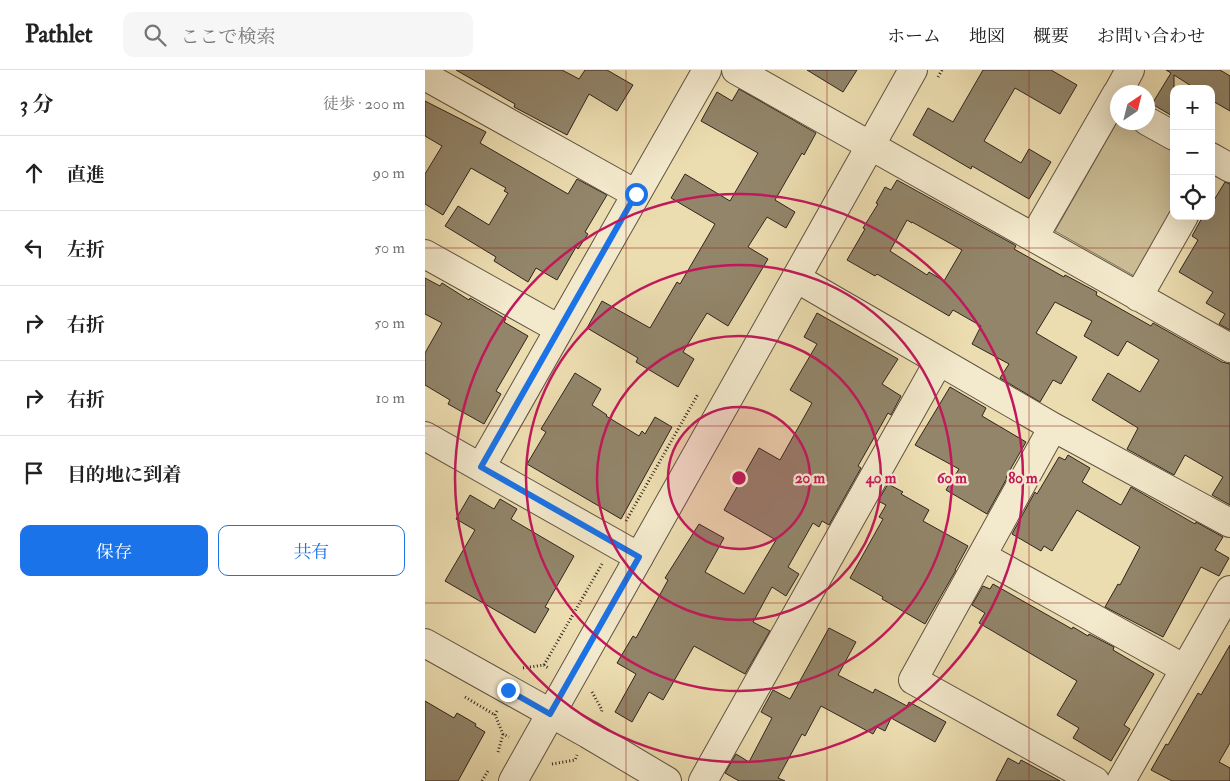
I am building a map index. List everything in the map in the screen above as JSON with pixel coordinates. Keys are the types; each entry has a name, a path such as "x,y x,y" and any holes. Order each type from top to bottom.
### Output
{"street":[{"path":"481,467 707,70"},
{"path":"736,70 1230,348"},
{"path":"513,781 913,70"},
{"path":"1122,85 1130,70"},
{"path":"425,76 636,194"},
{"path":"1035,237 1110,108"},
{"path":"1155,125 1170,134"},
{"path":"1138,296 1182,220"},
{"path":"425,254 559,329"},
{"path":"796,278 1053,426 1230,523"},
{"path":"703,781 939,361"},
{"path":"1053,426 913,680 1095,781"},
{"path":"425,436 639,557"},
{"path":"982,556 1185,669"},
{"path":"1121,781 1230,590"},
{"path":"425,644 667,781"}],"shaded area":[{"path":"1112,130 1136,130 1170,149 1170,218 1136,277 1055,231"}],"building":[{"path":"456,70 562,70 579,79 585,70 607,70 633,85 617,111 589,94 567,135 514,107 515,104"},
{"path":"807,70 857,70 843,92"},
{"path":"983,70 1051,70 1077,85 1060,114 1015,88 984,141 1021,163 1029,149 1051,162 1029,199 972,166 971,169 913,135 928,108 953,122"},
{"path":"1166,70 1220,70 1230,76 1230,111 1215,102 1215,85 1190,85 1174,75 1174,85 1170,85 1170,115 1155,106 1155,99 1171,73"},
{"path":"739,89 816,133 804,155 802,153 775,200 795,212 786,228 767,217 748,247 768,259 728,326 707,313 683,352 694,359 678,387 636,362 638,358 587,328 602,301 650,328 677,282 680,284 715,224 671,198 685,174 730,201 758,153 701,121 717,92 732,101"},
{"path":"425,101 486,132 480,143 568,194 577,179 607,195 585,232 588,234 578,249 576,247 557,280 536,268 528,282 494,261 496,257 445,226 458,206 489,225 508,193 504,191 506,188 471,168 443,215 425,204 425,174 442,146 425,136"},
{"path":"897,180 1013,244 1016,246 1014,249 1064,277 1065,275 1097,292 1096,295 1151,326 1153,323 1222,362 1230,364 1230,505 1212,495 1223,477 1185,455 1174,475 1127,449 1138,428 1092,400 1108,373 1140,392 1159,360 1127,341 1118,356 1084,336 1092,321 1055,302 1036,333 1077,357 1061,384 1053,380 1040,402 1000,378 1009,364 972,344 981,326 953,310 949,316 877,274 875,276 847,260 865,229 863,228 878,204 876,203 885,187 891,190","holes":["907,220 962,250 944,281 929,272 927,275 890,251"]},
{"path":"1225,182 1230,184 1230,330 1219,324 1225,314 1206,303 1213,292 1179,272 1198,240 1192,236 1201,220 1215,220 1215,198"},
{"path":"425,278 440,286 442,283 469,300 470,298 506,319 504,322 528,336 496,391 501,394 484,424 448,404 450,400 425,385 425,353 442,323 425,314"},
{"path":"817,313 898,359 882,384 901,396 891,415 888,413 858,466 861,468 829,525 822,521 819,527 813,523 788,567 799,574 786,596 772,587 753,622 770,631 745,674 694,646 663,700 649,692 632,722 615,712 636,674 617,663 633,636 636,638 668,580 665,578 699,524 724,538 705,572 744,594 776,540 724,510 759,448 780,460 812,403 790,390 817,344 804,337"},
{"path":"575,373 601,389 592,405 639,436 642,431 645,434 655,417 672,427 621,519 527,464 546,432 541,429"},
{"path":"950,387 986,408 982,416 1026,442 987,514 946,490 959,469 915,445"},
{"path":"1068,455 1090,468 1082,482 1119,504 1121,505 1131,487 1195,524 1196,522 1223,537 1215,550 1229,558 1219,576 1201,567 1163,637 1105,607 1118,584 1120,585 1140,547 1077,510 1052,551 1044,546 1041,551 1012,534 1035,492 1037,494 1059,457 1065,460"},
{"path":"888,484 929,510 923,521 968,546 925,624 850,578 883,519 879,517 886,505 878,501"},
{"path":"470,495 494,509 500,499 517,509 511,519 574,556 545,607 549,609 535,633 445,581 475,530 456,519"},
{"path":"993,584 1072,629 1073,627 1088,636 1089,634 1114,647 1113,650 1154,674 1124,725 1130,729 1111,761 1073,738 1079,728 1057,715 1077,681 979,623 985,613 972,605 983,586 990,589"},
{"path":"829,628 856,642 838,675 873,693 875,689 907,706 909,702 946,722 935,742 891,718 885,731 877,727 873,734 821,706 805,736 802,734 778,778 785,781 739,781 725,773 736,754 749,762 772,718 761,712 773,690 790,699"},
{"path":"1230,645 1230,743 1219,762 1230,768 1230,781 1172,781 1151,770 1198,693 1201,695"},
{"path":"425,701 454,718 457,713 476,724 475,726 485,732 458,781 425,781"},
{"path":"1008,758 1019,764 1021,760 1060,781 996,781"}],"route":[{"path":"508,690 550,714 639,557 481,467 636,194"}]}
